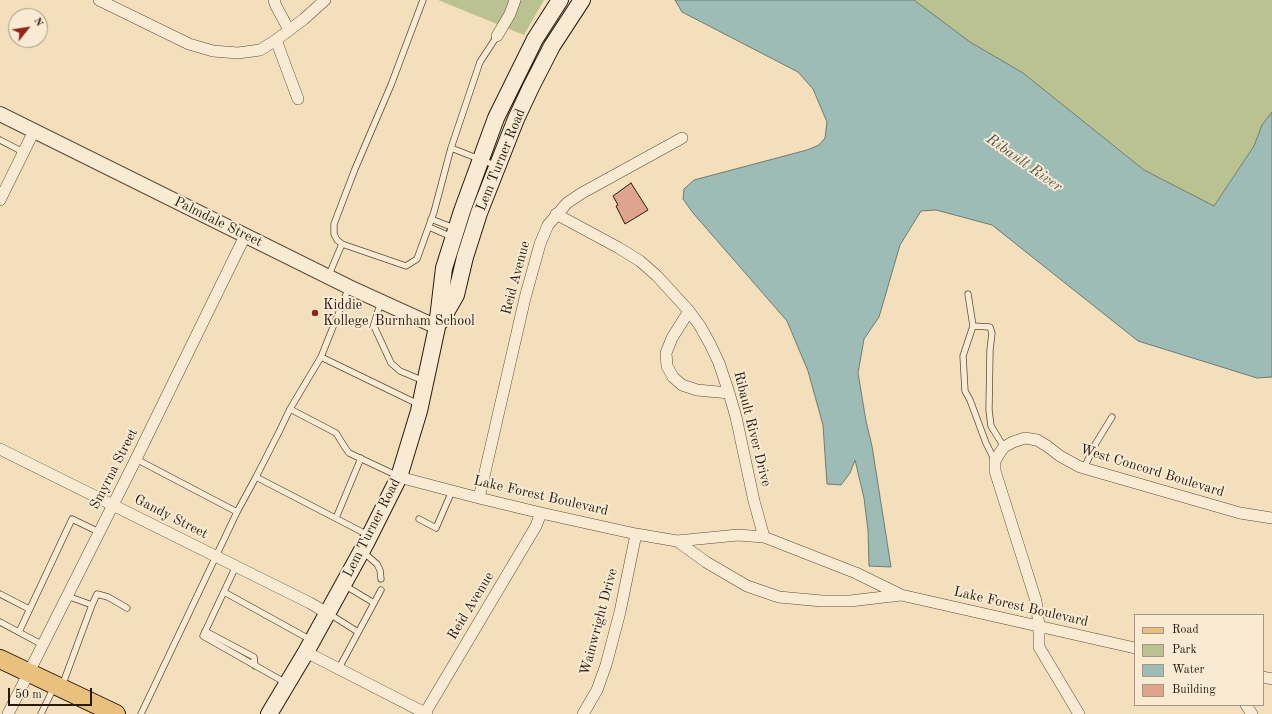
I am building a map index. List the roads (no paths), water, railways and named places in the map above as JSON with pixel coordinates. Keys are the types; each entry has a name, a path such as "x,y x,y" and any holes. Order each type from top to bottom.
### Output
{"main road":[{"name":"Lem Turner Road","path":"269,714 309,646 370,536 399,477 410,446 421,405 437,327 444,268 455,233 496,118 536,39 560,0"},
{"name":"Lem Turner Road","path":"437,327 456,295 465,257 479,213 497,166 531,87 552,46 582,0"},
{"path":"0,659 114,714"}],"street":[{"path":"100,0 112,3 189,44 213,51 238,53 260,50 304,19 325,0"},
{"path":"274,0 289,30"},
{"path":"497,36 508,0"},
{"path":"497,36 510,14 515,0"},
{"path":"276,40 298,99"},
{"name":"Palmdale Street","path":"0,114 381,303 437,327"},
{"path":"0,200 34,131"},
{"name":"Reid Avenue","path":"479,498 525,298 535,259 548,225 567,203 582,193 682,138"},
{"name":"Ribault River Drive","path":"556,214 640,261 657,276 689,311 700,326 719,363 729,392 736,417 754,501 764,537"},
{"name":"Smyrna Street","path":"8,714 136,459 245,236"},
{"path":"689,311 672,338 666,353 667,366 673,377 682,385 697,390 729,392"},
{"name":"West Concord Boulevard","path":"1004,447 1025,438 1037,440 1060,456 1084,468 1240,513 1272,518"},
{"path":"1004,447 995,461 995,471 1036,601 1039,626 1039,648 1079,714"},
{"name":"Gandy Street","path":"0,449 113,504 327,613"},
{"name":"Lake Forest Boulevard","path":"399,477 541,513 636,534 677,541 738,535 764,537 856,573 900,595 1134,648"},
{"name":"Reid Avenue","path":"426,713 536,526 541,513"},
{"name":"Wainwright Drive","path":"583,714 597,690 606,665 620,612 636,534"},
{"name":"Lake Forest Boulevard","path":"677,541 706,562 747,586 779,597 822,601 850,601 900,595"},
{"path":"309,646 339,668 426,713"}],"lane":[{"path":"423,0 391,86 355,168 334,224 334,234 337,240 342,244 406,266 417,259 429,227 451,148 480,62 497,36"},
{"path":"0,140 23,152"},
{"path":"451,148 497,166"},
{"path":"431,219 455,233"},
{"path":"429,227 455,233"},
{"path":"328,277 342,244"},
{"path":"141,714 237,512 290,409 321,358 349,287"},
{"path":"968,294 973,326 963,356 965,391 995,461"},
{"path":"381,303 373,324 391,363 400,371 426,382"},
{"path":"973,326 990,327 992,333 990,350 989,410 991,426 1004,447"},
{"path":"321,358 421,405"},
{"path":"290,409 336,433 349,453 399,477"},
{"path":"1084,468 1096,443 1112,417"},
{"path":"336,518 361,458"},
{"path":"136,459 237,512"},
{"path":"256,477 370,536"},
{"path":"419,519 436,528 452,491"},
{"path":"19,632 72,519 99,532"},
{"path":"362,550 377,564 380,570 381,578"},
{"path":"236,566 202,636 287,684"},
{"path":"343,585 374,604"},
{"path":"339,668 381,590"},
{"path":"224,592 309,646"},
{"path":"0,594 29,609"},
{"path":"43,714 58,686 97,594 108,597 127,608"},
{"path":"67,596 92,605"},
{"path":"327,613 358,632"},
{"path":"0,622 43,645"}],"water":[{"name":"Ribault River","path":"675,0 914,0 970,42 1023,73 1144,170 1214,206 1254,146 1262,125 1272,112 1272,377 1257,378 1138,341 992,225 936,210 921,211 900,245 879,317 864,339 858,373 872,446 891,567 869,566 868,530 864,498 855,460 850,473 841,485 827,484 823,425 808,371 787,321 693,213 683,199 684,189 694,180 807,150 819,145 825,138 827,122 813,89 798,72 682,12"}],"place":[{"name":"Kiddie Kollege/Burnham School","path":"315,313"}]}
